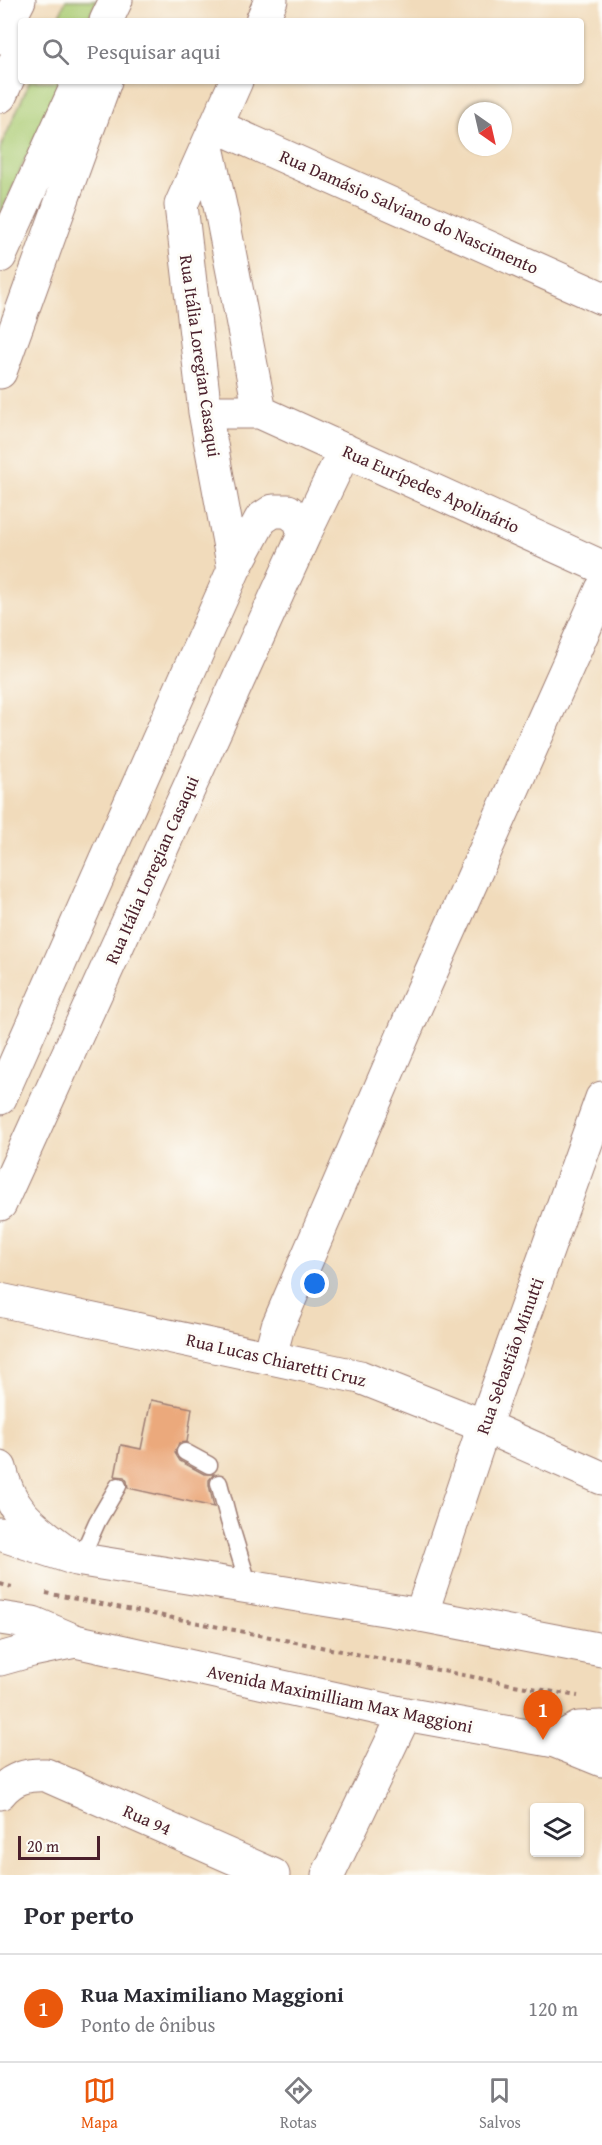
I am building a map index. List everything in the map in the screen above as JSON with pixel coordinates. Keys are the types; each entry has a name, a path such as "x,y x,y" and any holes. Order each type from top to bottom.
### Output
{"main road":[{"path":"0,37 19,0"},
{"path":"35,18 43,0"},
{"path":"107,18 116,0"},
{"path":"128,18 134,0"},
{"path":"263,18 271,0"},
{"path":"0,96 18,56"},
{"path":"0,256 78,84"},
{"path":"0,372 104,84"},
{"name":"Rua Itália Loregian Casaqui","path":"234,569 206,412 181,205 235,84"},
{"path":"206,412 260,412 222,215 212,137"},
{"name":"Rua Damásio Salviano do Nascimento","path":"212,137 602,298"},
{"name":"Rua Eurípedes Apolinário","path":"260,412 602,567"},
{"name":"Rua Itália Loregian Casaqui","path":"0,1204 304,535 345,450"},
{"path":"0,1098 234,569 261,519 273,511 288,511 300,520 304,535"},
{"path":"270,1356 278,1326 405,1030 602,589"},
{"name":"Rua Sebastião Minutti","path":"421,1615 484,1425 602,1098"},
{"name":"Rua Lucas Chiaretti Cruz","path":"2,1298 360,1377 484,1425 602,1478"},
{"path":"0,1468 5,1489 16,1509 36,1529 78,1560"},
{"path":"0,1534 78,1560 421,1615 602,1650"},
{"path":"0,1618 33,1623 75,1641"},
{"path":"0,1659 75,1641"},
{"name":"Avenida Maximilliam Max Maggioni","path":"75,1641 405,1714 555,1741 602,1760"},
{"path":"328,1875 405,1714"},
{"path":"555,1741 579,1728 602,1727"},
{"name":"Rua 94","path":"10,1786 32,1775 46,1775 273,1875"}],"lane":[{"path":"185,1452 209,1465"},
{"path":"219,1483 249,1586"},
{"path":"78,1560 118,1486"}],"path":[{"path":"0,1584 23,1589"},
{"path":"35,1591 502,1683 580,1696"}],"green space":[{"path":"66,0 97,0 88,18 58,18"},
{"path":"29,84 59,84 0,216 0,149"}],"building":[{"path":"151,1400 192,1408 187,1442 179,1443 175,1453 180,1461 204,1474 214,1474 209,1480 209,1485 214,1507 128,1488 124,1477 115,1476 121,1445 141,1449"}],"place":[{"name":"Rua Maximiliano Maggioni","path":"543,1740"}]}
